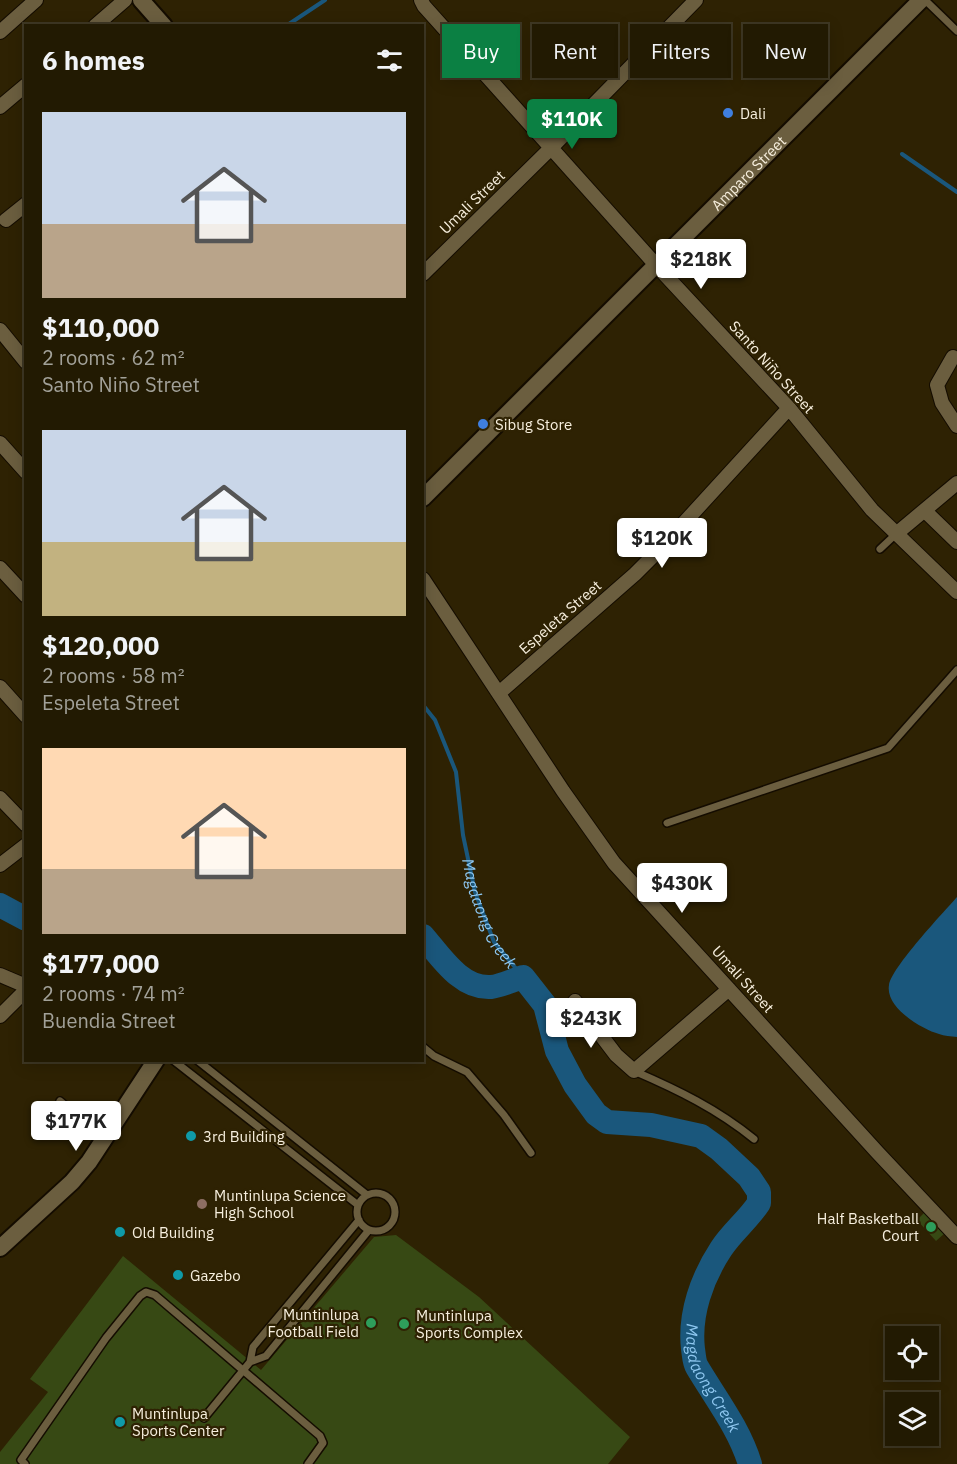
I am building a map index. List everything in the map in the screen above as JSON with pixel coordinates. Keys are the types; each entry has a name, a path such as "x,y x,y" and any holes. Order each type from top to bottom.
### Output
{"street":[{"path":"0,32 36,0"},
{"path":"97,24 125,0"},
{"path":"141,0 162,24"},
{"name":"Santo Niño Street","path":"421,0 656,265 789,408 872,510 957,592"},
{"name":"Umali Street","path":"424,273 696,0"},
{"name":"Amparo Street","path":"424,497 923,0"},
{"path":"0,107 24,87"},
{"path":"6,220 24,206"},
{"path":"0,330 24,360"},
{"path":"953,357 937,385 942,403 957,426"},
{"name":"Espeleta Street","path":"499,693 627,581 661,548 789,408"},
{"path":"0,443 24,470"},
{"path":"897,534 957,483"},
{"path":"925,511 957,542"},
{"path":"0,568 24,594"},
{"name":"Umali Street","path":"424,580 563,791 614,863 957,1237"},
{"path":"0,687 24,714"},
{"path":"0,798 24,823"},
{"path":"0,865 24,847"},
{"path":"0,975 24,987"},
{"path":"575,1001 616,1055 634,1071 729,989"},
{"path":"0,1016 24,990"},
{"path":"0,1248 72,1182 106,1140 155,1062"}],"lane":[{"path":"923,0 957,31"},
{"path":"880,549 897,534"},
{"path":"667,822 888,748 957,670"},
{"path":"424,1048 434,1056 467,1072 504,1115 531,1153"},
{"path":"175,1062 358,1205"},
{"path":"199,1062 367,1195"},
{"path":"634,1071 683,1092 730,1119 754,1139"},
{"path":"60,1101 106,1140"},
{"path":"261,1129 269,1118"},
{"path":"296,1156 306,1148"},
{"path":"380,1193 391,1199 396,1211 395,1218 388,1228 369,1230 359,1220 358,1205 367,1195 380,1193"},
{"path":"250,1362 253,1347 359,1220"},
{"path":"204,1418 250,1362 266,1356 369,1230"},
{"path":"21,1463 106,1338 140,1296 146,1292 154,1295 320,1436 323,1443 308,1464"}],"green space":[{"name":"Half Basketball Court","path":"925,1212 945,1233 936,1241 917,1220"},
{"name":"Muntinlupa Sports Complex","path":"396,1235 479,1297 630,1437 608,1464 0,1464 0,1452 48,1392 30,1379 123,1256 261,1370 374,1237"}],"water":[{"path":"957,897 957,1037 932,1031 906,1016 893,1001 889,993 889,985 908,953"}],"waterway":[{"name":"Magdaong Creek","path":"289,24 325,0"},
{"path":"902,154 957,192"},
{"name":"Magdaong Creek","path":"424,706 435,720 456,772 463,835 475,892 494,942 523,977"},
{"path":"0,905 24,918"},
{"name":"Magdaong Creek","path":"424,937 452,970 470,983 491,987 523,977 545,1005 557,1051 575,1085 596,1114 607,1122 651,1125 701,1136 719,1149 749,1177 759,1192 759,1203 725,1243 708,1272 698,1297 692,1336 696,1365 733,1426 750,1464"}],"place":[{"name":"Dali","path":"728,113"},
{"name":"Sibug Store","path":"483,424"},
{"name":"3rd Building","path":"191,1136"},
{"name":"Muntinlupa Science High School","path":"202,1204"},
{"name":"Half Basketball Court","path":"931,1227"},
{"name":"Old Building","path":"120,1232"},
{"name":"Gazebo","path":"178,1275"},
{"name":"Muntinlupa Football Field","path":"371,1323"},
{"name":"Muntinlupa Sports Complex","path":"404,1324"},
{"name":"Muntinlupa Sports Center","path":"120,1422"}]}
